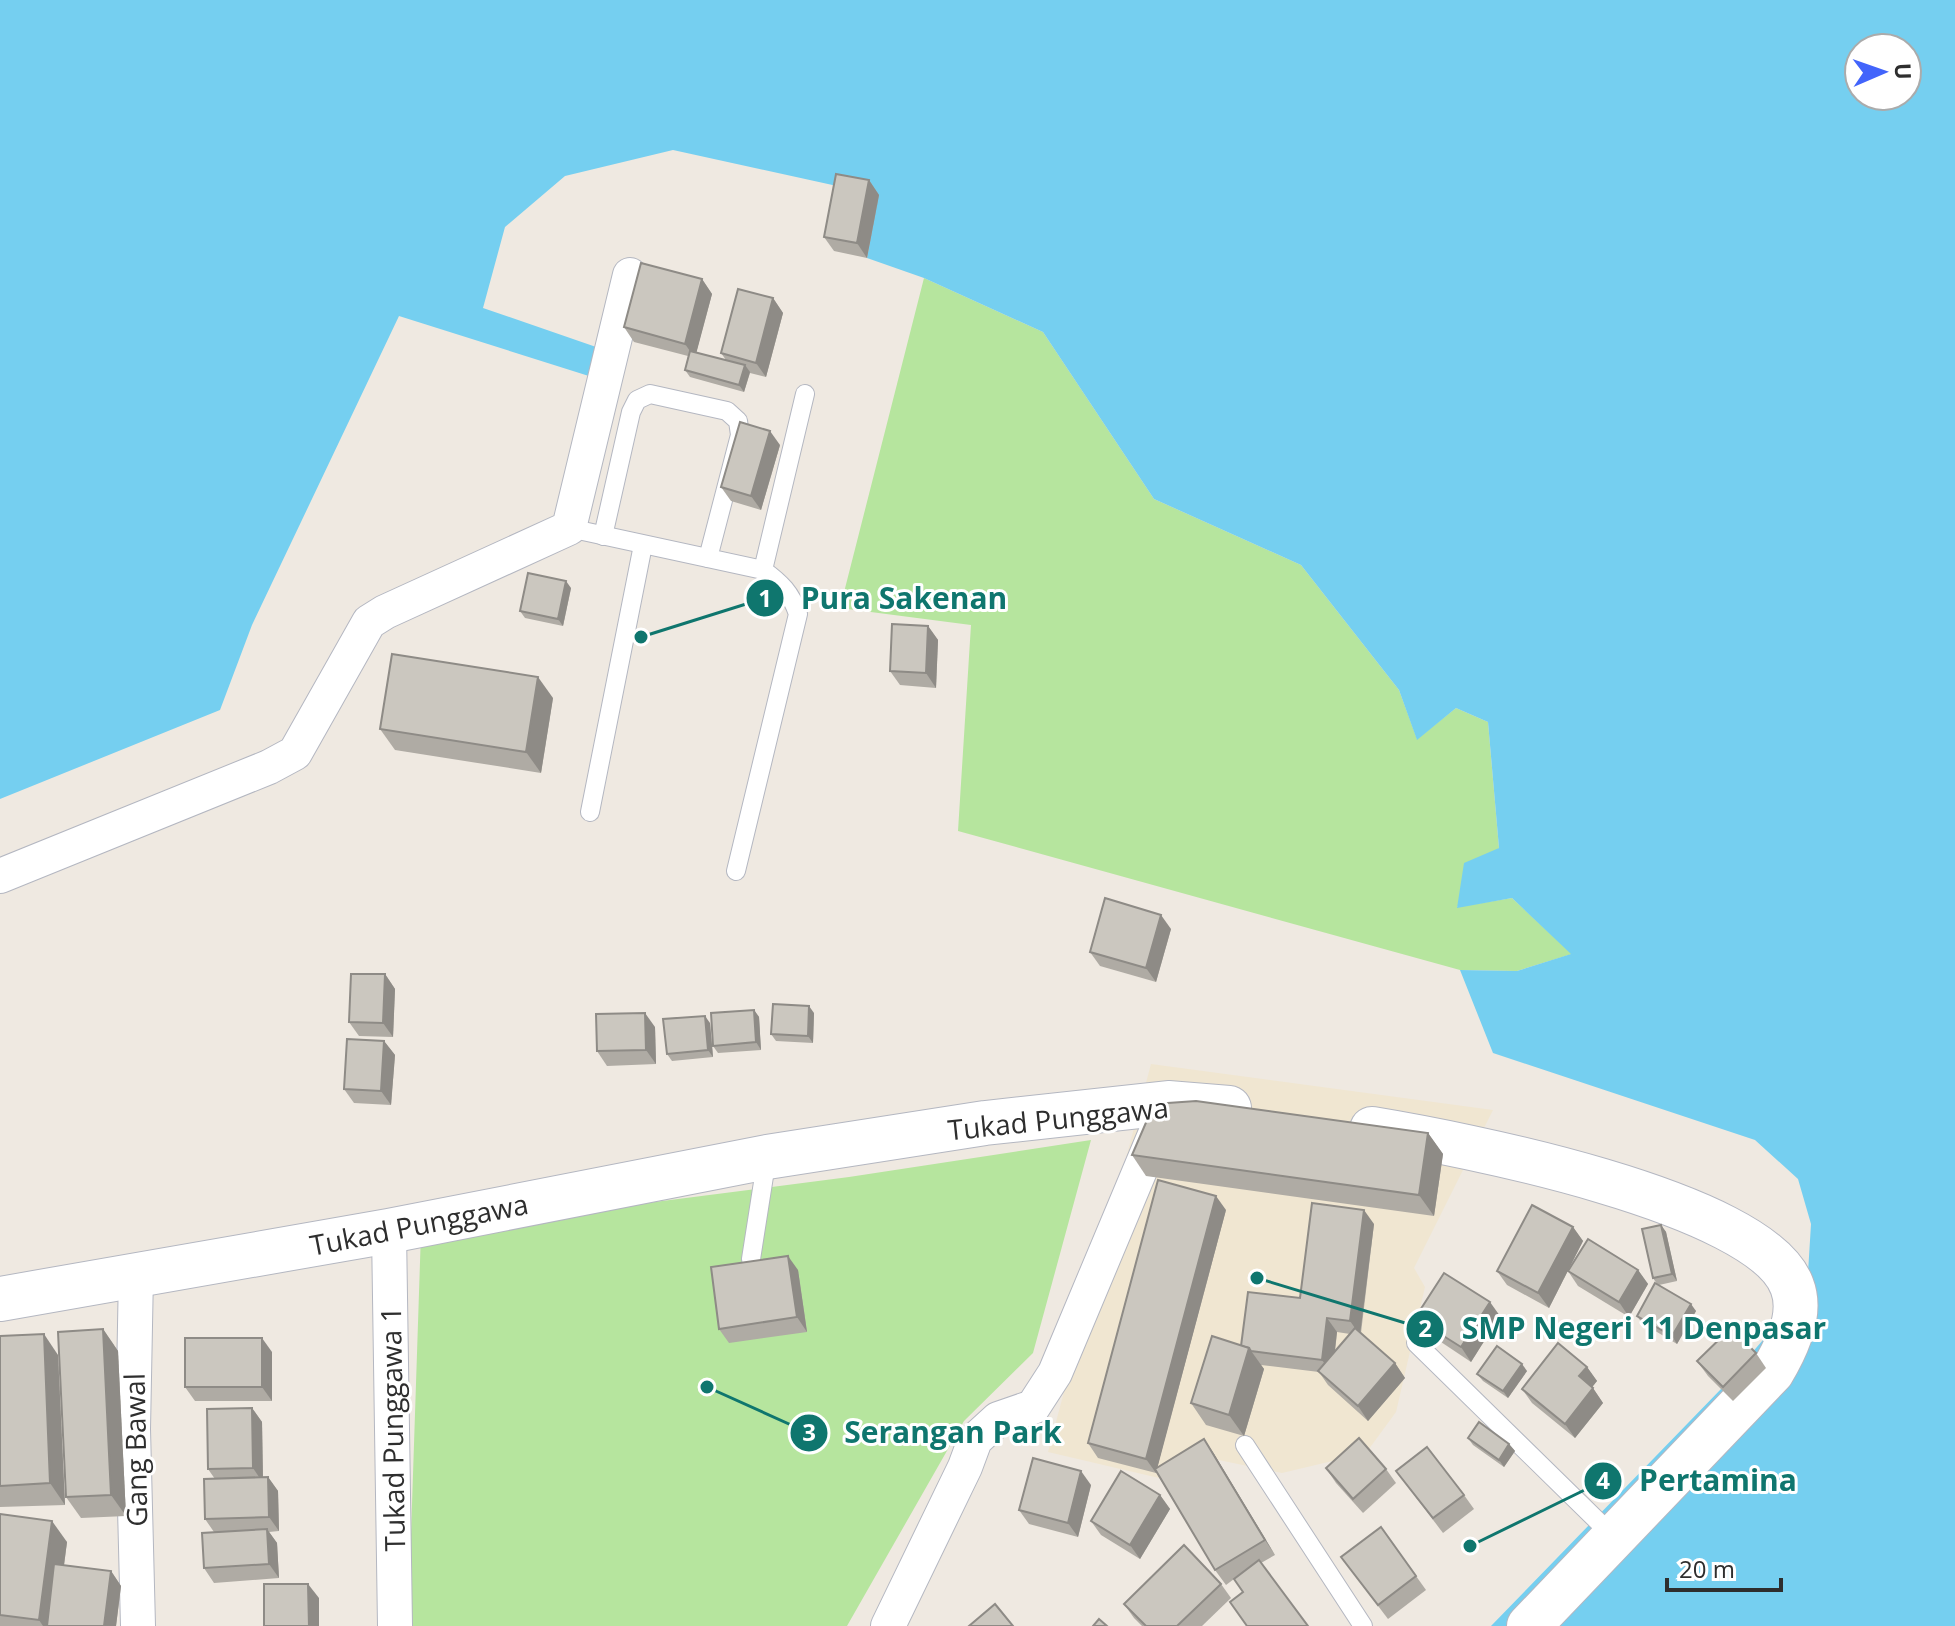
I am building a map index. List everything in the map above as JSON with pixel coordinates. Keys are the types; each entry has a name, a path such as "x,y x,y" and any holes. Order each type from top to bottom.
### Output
{"street":[{"path":"0,876 269,767 295,753 369,622 569,528 630,275"},
{"path":"888,1626 975,1440 998,1419 1033,1407 1055,1373 1168,1103"},
{"name":"Tukad Punggawa","path":"0,1299 389,1231 767,1157 985,1123 1168,1103 1263,1113"},
{"path":"1333,1123 1434,1139 1588,1177 1684,1209 1746,1238 1780,1266 1793,1287 1794,1315 1789,1345 1772,1372 1529,1626"},
{"name":"Tukad Punggawa 1","path":"389,1231 395,1626"},
{"name":"Gang Bawal","path":"136,1274 133,1429 138,1626"}],"lane":[{"path":"603,536 631,412 637,400 650,394 727,411 738,421 740,435 708,558"},
{"path":"763,570 805,394"},
{"path":"569,528 763,570 792,595 798,614 736,871"},
{"path":"590,812 643,545"},
{"path":"751,1259 767,1157"},
{"path":"1416,1343 1614,1537"},
{"path":"1245,1445 1363,1626"}],"shaded area":[{"path":"1151,1064 1493,1110 1414,1268 1425,1287 1396,1412 1366,1453 1282,1473 1199,1456 1159,1478 1048,1452"}],"green space":[{"path":"924,278 1043,332 1154,499 1301,565 1399,690 1417,739 1456,708 1488,722 1499,848 1457,907 1512,898 1572,954 1517,971 1460,970 958,831 971,625 840,608"},
{"path":"1091,1140 1033,1353 964,1421 847,1626 408,1626 421,1232 849,1177"}],"water":[{"path":"0,0 1955,0 1955,1626 1491,1626 1721,1389 1791,1307 1808,1273 1811,1224 1798,1179 1755,1140 1493,1053 1460,970 1517,971 1571,954 1512,898 1457,908 1464,863 1499,848 1488,722 1456,708 1417,740 1399,690 1301,565 1154,499 1043,332 924,278 867,258 878,195 673,150 565,176 505,227 483,308 599,348 592,377 399,316 252,625 220,710 0,799"}],"building":[{"path":"836,174 869,180 857,243 824,237"},
{"path":"641,263 702,279 685,344 624,327"},
{"path":"738,289 773,298 756,363 721,353"},
{"path":"690,351 745,365 739,385 685,370"},
{"path":"740,422 770,431 751,496 721,487"},
{"path":"528,573 566,581 558,619 520,611"},
{"path":"892,624 928,626 926,673 890,671"},
{"path":"392,654 538,677 526,752 380,729"},
{"path":"1105,898 1161,915 1146,968 1090,952"},
{"path":"351,974 385,974 383,1023 349,1022"},
{"path":"773,1004 809,1006 808,1036 771,1034"},
{"path":"754,1010 756,1042 713,1046 711,1013"},
{"path":"645,1013 646,1050 597,1051 596,1014"},
{"path":"705,1016 708,1050 667,1054 663,1019"},
{"path":"347,1039 384,1041 381,1091 344,1089"},
{"path":"1196,1101 1428,1133 1419,1195 1132,1155 1154,1104"},
{"path":"1158,1180 1216,1196 1146,1459 1088,1443"},
{"path":"1312,1203 1364,1210 1350,1321 1327,1318 1322,1360 1251,1351 1241,1346 1248,1292 1300,1298"},
{"path":"1532,1205 1573,1227 1538,1293 1497,1271"},
{"path":"1661,1225 1672,1274 1653,1278 1642,1229"},
{"path":"1588,1239 1638,1270 1619,1302 1568,1271"},
{"path":"788,1256 797,1317 719,1329 711,1267"},
{"path":"1444,1273 1490,1302 1461,1347 1415,1318"},
{"path":"1655,1283 1691,1304 1672,1336 1637,1316"},
{"path":"1355,1328 1395,1363 1358,1406 1318,1371"},
{"path":"1731,1328 1756,1353 1723,1387 1697,1361"},
{"path":"103,1329 111,1495 66,1497 58,1332"},
{"path":"44,1334 50,1483 0,1486 0,1336"},
{"path":"1212,1336 1249,1348 1229,1415 1191,1403"},
{"path":"185,1338 262,1338 262,1387 185,1387"},
{"path":"1558,1343 1587,1367 1579,1376 1593,1388 1565,1424 1522,1389"},
{"path":"1497,1346 1522,1364 1503,1391 1477,1374"},
{"path":"252,1408 253,1468 208,1469 207,1409"},
{"path":"1479,1422 1509,1444 1499,1460 1468,1438"},
{"path":"1359,1438 1386,1469 1353,1499 1326,1468"},
{"path":"1204,1439 1265,1540 1215,1570 1155,1469"},
{"path":"1427,1447 1464,1495 1433,1518 1396,1471"},
{"path":"1033,1458 1081,1471 1068,1523 1019,1510"},
{"path":"1121,1471 1160,1495 1130,1545 1091,1521"},
{"path":"268,1477 269,1517 205,1519 204,1479"},
{"path":"0,1514 52,1521 39,1620 0,1615"},
{"path":"1381,1527 1416,1576 1378,1605 1341,1557"},
{"path":"267,1529 269,1564 204,1568 202,1533"},
{"path":"1184,1545 1221,1584 1177,1626 1146,1626 1124,1604"},
{"path":"1259,1560 1308,1626 1247,1626 1230,1602 1243,1592 1234,1579"},
{"path":"54,1564 111,1571 104,1626 47,1626"},
{"path":"264,1584 308,1584 309,1626 264,1626"},
{"path":"995,1604 1013,1626 969,1626"},
{"path":"1099,1619 1107,1626 1093,1626"}],"place":[{"name":"Pura Sakenan","path":"641,637"},
{"name":"SMP Negeri 11 Denpasar","path":"1257,1278"},
{"name":"Serangan Park","path":"707,1387"},
{"name":"Pertamina","path":"1470,1546"}]}
